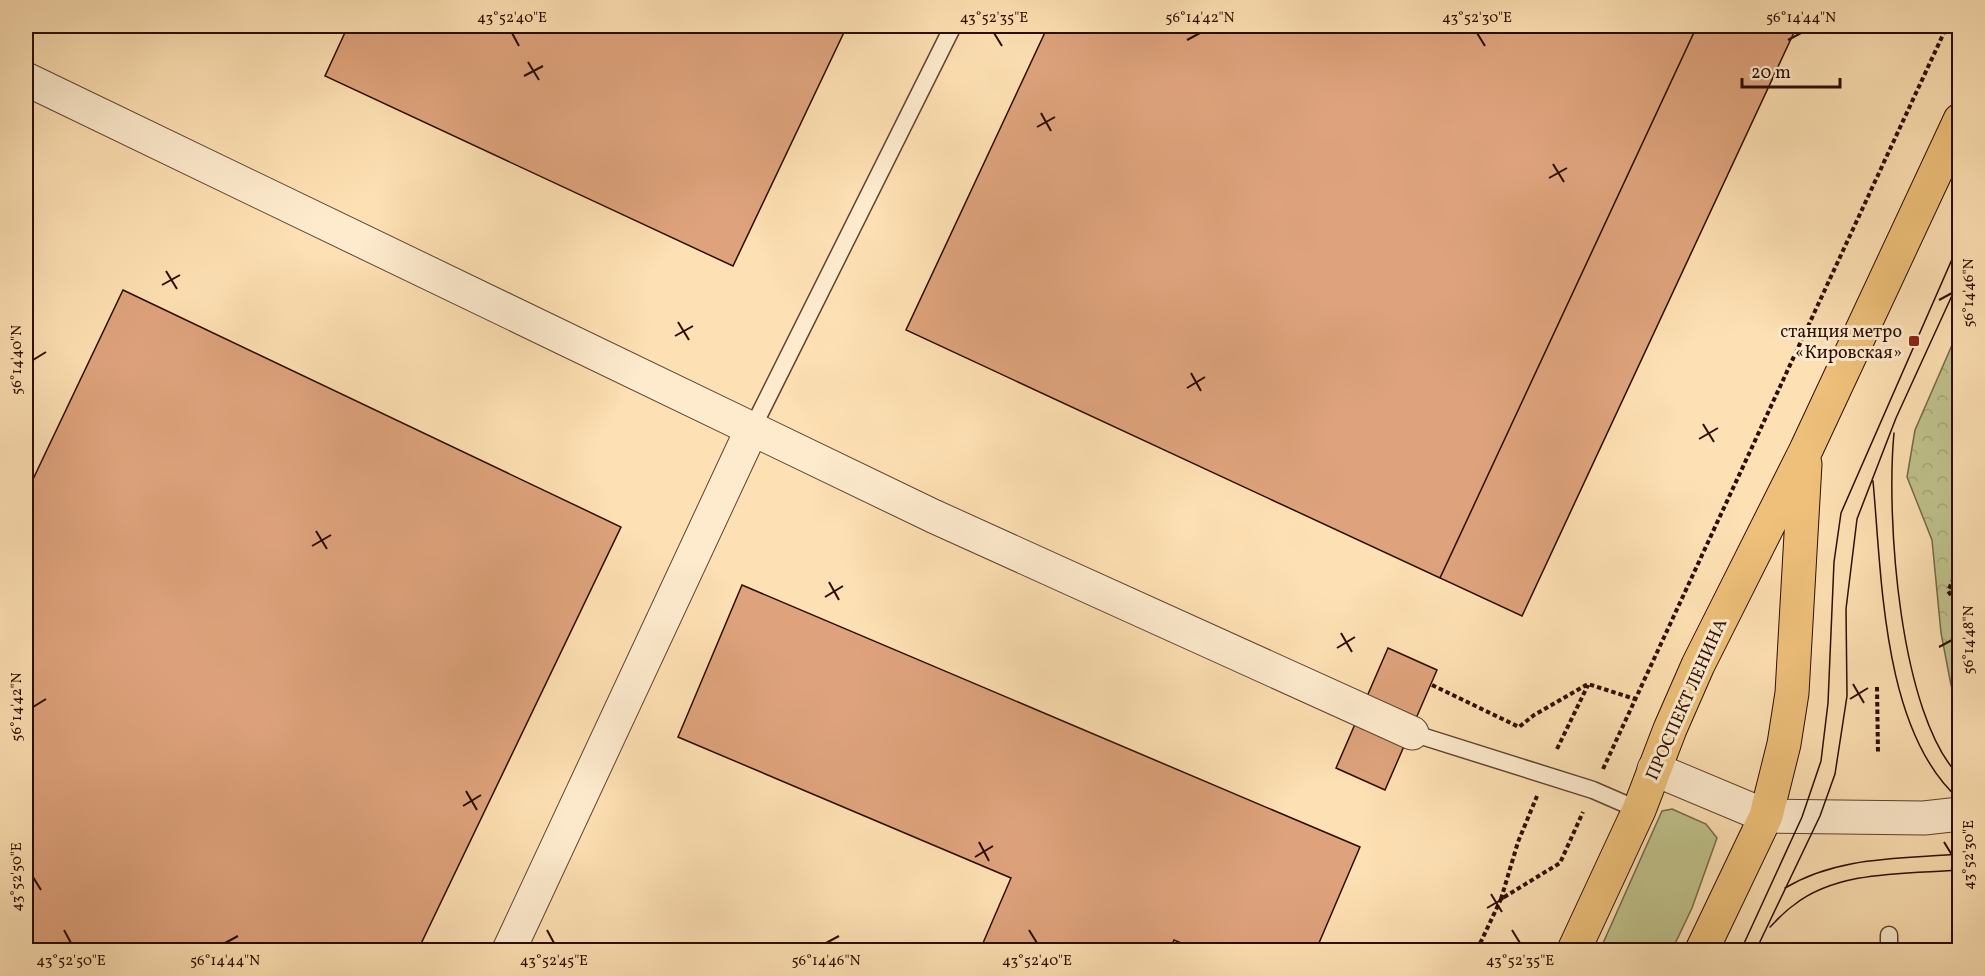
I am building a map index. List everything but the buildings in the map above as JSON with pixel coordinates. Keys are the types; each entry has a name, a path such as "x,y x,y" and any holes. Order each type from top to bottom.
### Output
{"main road":[{"name":"ПРОСПЕКТ ЛЕНИНА","path":"1574,951 1639,810 1698,664 1806,450 1959,120"},
{"name":"ПРОСПЕКТ ЛЕНИНА","path":"1702,951 1766,816 1784,744 1792,693 1806,450"}],"street":[{"path":"26,79 933,516 1412,733"},
{"path":"509,951 752,429"},
{"path":"1654,769 1766,816 1924,818 1959,814"}],"lane":[{"path":"752,429 953,26"},
{"path":"1412,733 1593,790 1639,810"}],"path":[{"path":"1501,898 1560,863 1947,26"},
{"path":"1959,564 1948,591 1959,607"},
{"path":"1432,685 1519,728 1534,715 1588,684 1635,699"},
{"path":"1557,749 1588,684"},
{"path":"1877,687 1878,754"},
{"path":"1477,951 1501,898 1518,842 1541,787"}],"green space":[{"path":"1959,329 1960,705 1951,685 1941,633 1932,540 1907,477 1915,430"},
{"path":"1672,809 1706,824 1717,838 1692,908 1672,950 1600,950 1662,811"}],"tram line":[{"path":"1741,950 1802,817 1821,761 1828,703 1834,562 1841,513 1960,241"},
{"path":"1756,950 1820,816 1835,774 1847,696 1846,609 1857,519 1896,418 1960,278"},
{"path":"1894,433 1892,513 1895,562 1910,663 1923,709 1939,748 1960,777"},
{"path":"1873,481 1884,606 1901,694 1915,735 1934,771 1960,800"},
{"path":"1785,888 1805,878 1848,864 1960,854"},
{"path":"1770,927 1794,905 1831,885 1874,876 1960,870"}],"place":[{"name":"станция метро «Кировская»","path":"1914,341"}]}
